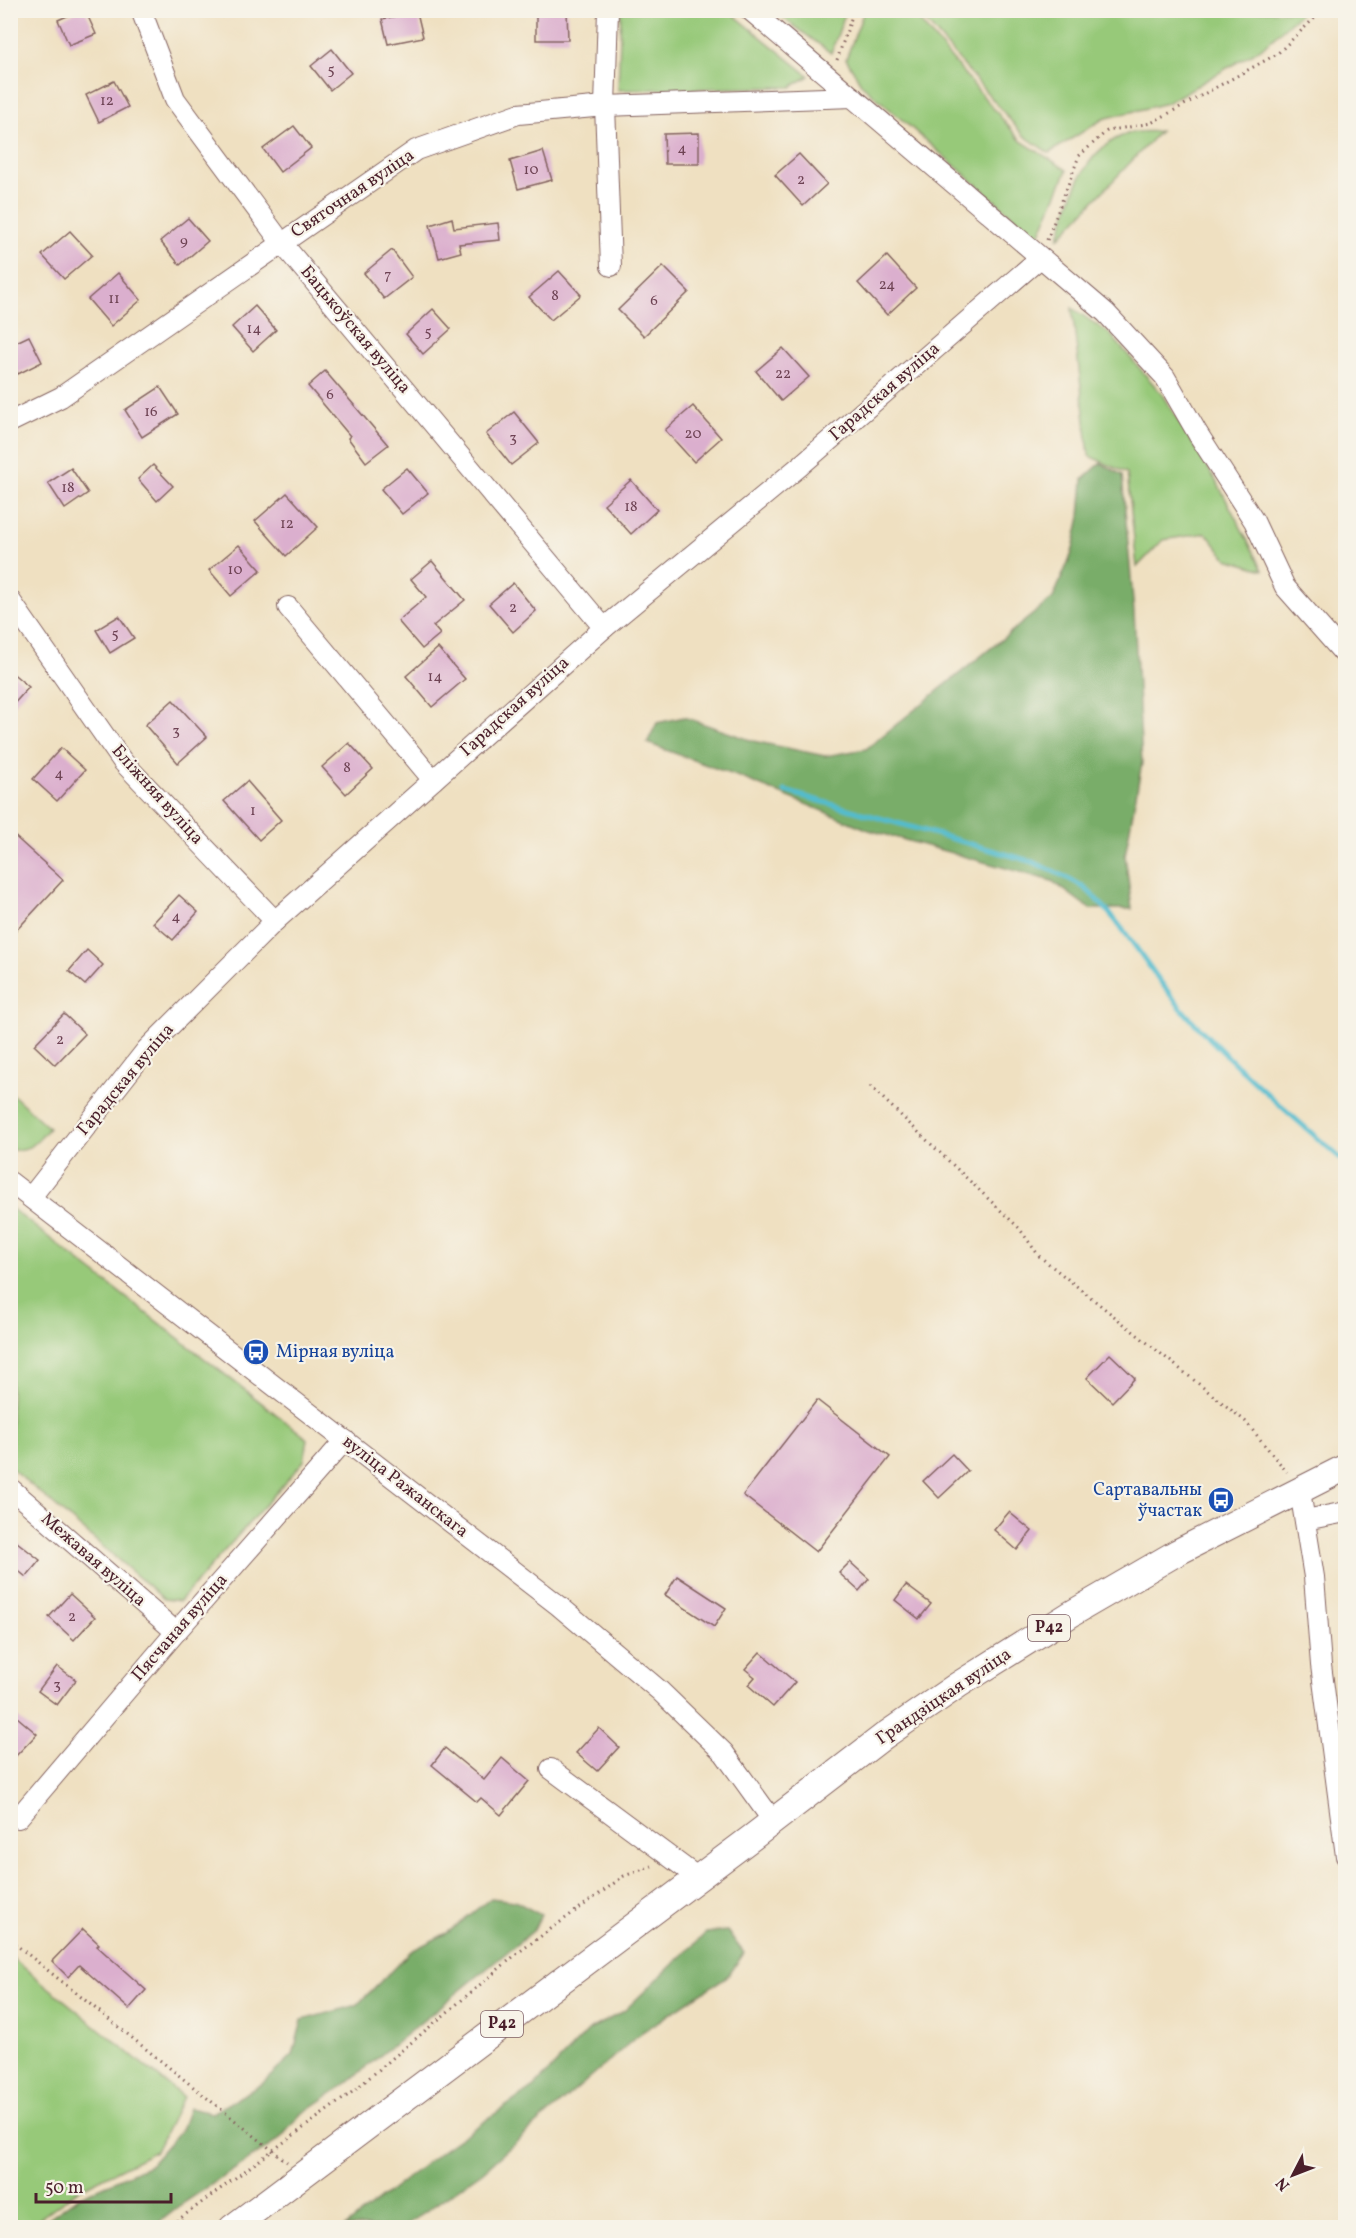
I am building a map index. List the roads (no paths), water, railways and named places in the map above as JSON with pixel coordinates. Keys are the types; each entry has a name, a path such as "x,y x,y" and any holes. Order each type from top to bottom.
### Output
{"main road":[{"name":"Грандзіцкая вуліца","path":"773,1821 884,1736 968,1679 1071,1614 1178,1552 1346,1467"},
{"name":"Р42","path":"232,2228 773,1821"}],"street":[{"name":"Бацькоўская вуліца","path":"141,10 175,99 281,242 604,628"},
{"path":"608,10 605,106 611,266"},
{"path":"750,10 1106,313 1165,377 1198,434 1254,520 1285,587 1346,656"},
{"name":"Святочная вуліца","path":"10,422 61,397 416,150 518,114 605,106 853,97"},
{"name":"Гарадская вуліца","path":"31,1197 147,1049 274,921 604,628 800,466 1040,258"},
{"name":"Бліжняя вуліца","path":"10,600 123,762 274,921"},
{"path":"288,607 433,780"},
{"name":"вуліца Ражанскага","path":"10,1182 558,1605 660,1691 724,1753 773,1821"},
{"name":"Пясчаная вуліца","path":"14,1815 345,1440"},
{"name":"Межавая вуліца","path":"10,1488 176,1632"},
{"path":"1300,1491 1314,1577 1321,1665 1346,1856"},
{"path":"1305,1520 1346,1512"},
{"path":"551,1768 697,1877"}],"waterway":[{"path":"785,791 1030,861 1083,887 1115,919 1177,1004 1208,1037 1346,1163"}],"place":[{"name":"Мірная вуліца","path":"256,1352"},
{"name":"Сартавальны ўчастак","path":"1221,1500"}]}
